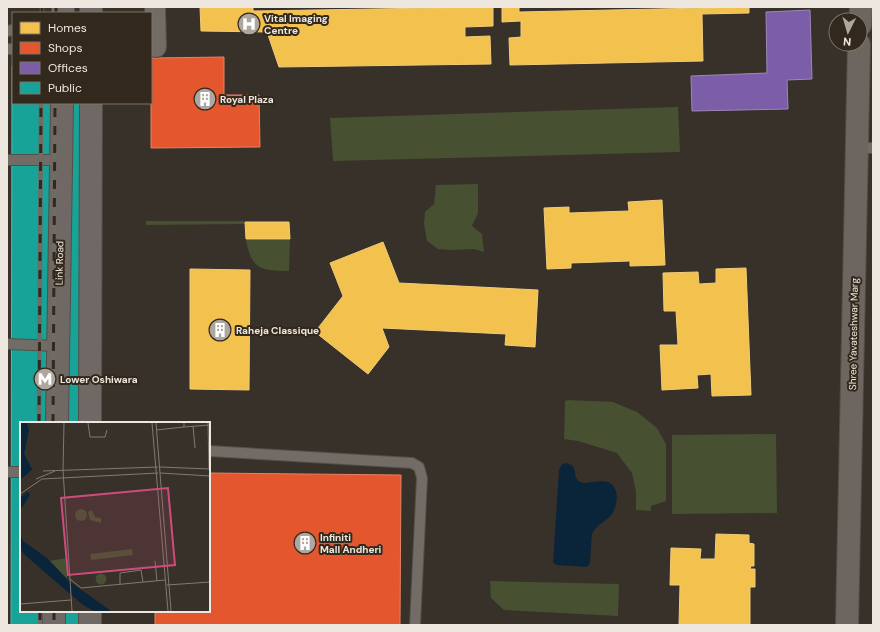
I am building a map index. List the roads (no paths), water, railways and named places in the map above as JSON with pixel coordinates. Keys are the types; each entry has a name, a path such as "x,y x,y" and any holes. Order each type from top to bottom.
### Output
{"main road":[{"name":"Link Road","path":"57,422 62,104"},
{"path":"90,422 91,104"},
{"path":"54,612 54,625"},
{"path":"90,612 90,625"}],"street":[{"path":"155,7 156,48"},
{"name":"Shree Yavateshwar Marg","path":"847,625 865,148 860,52"}],"lane":[{"path":"7,160 61,160"},
{"path":"7,344 58,346"},
{"path":"210,451 412,463 419,467 422,478 415,625"},
{"path":"7,472 20,472"}],"water":[{"path":"566,463 573,466 576,478 580,482 608,482 615,488 617,496 616,506 612,514 596,528 592,534 590,562 586,567 556,565 553,562 559,470 562,464"}],"railway":[{"path":"42,7 42,12"},
{"path":"56,7 56,12"},
{"path":"39,422 41,104"},
{"path":"53,422 55,104"},
{"path":"40,612 40,625"},
{"path":"54,612 54,625"}],"place":[{"name":"Vital Imaging Centre","path":"249,24"},
{"name":"Royal Plaza","path":"205,99"},
{"name":"Raheja Classique","path":"220,330"},
{"name":"Lower Oshiwara","path":"45,379"},
{"name":"Infiniti Mall Andheri","path":"305,543"}]}
